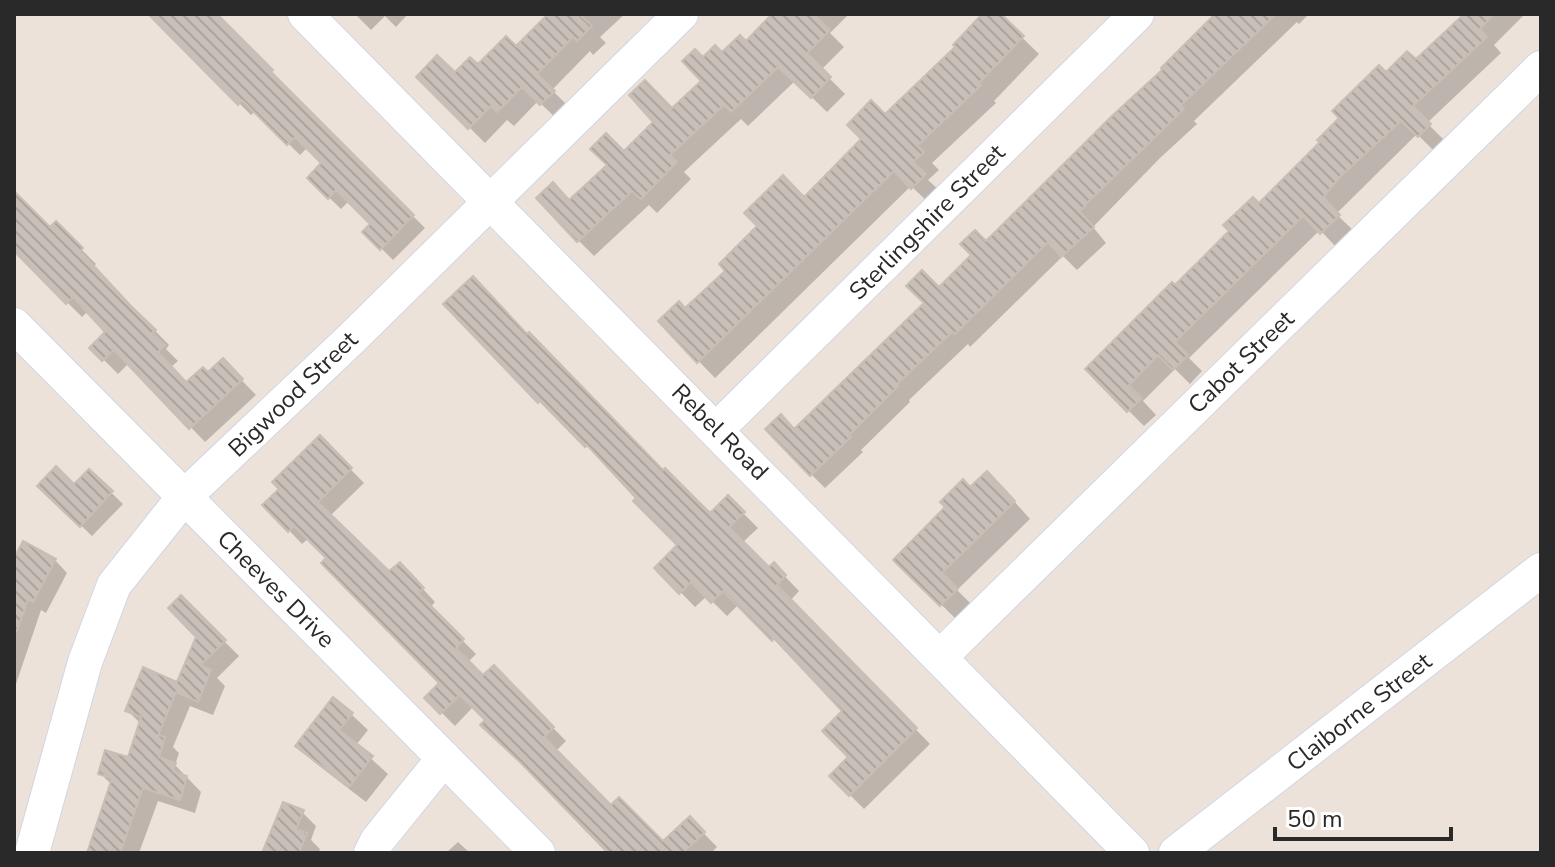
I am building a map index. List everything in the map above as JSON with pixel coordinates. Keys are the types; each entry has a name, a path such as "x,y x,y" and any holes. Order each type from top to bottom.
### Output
{"street":[{"name":"Rebel Road","path":"305,14 1132,853"},
{"name":"Bigwood Street","path":"32,853 85,662 114,585 184,497 351,339 681,14"},
{"name":"Sterlingshire Street","path":"717,429 1137,14"},
{"name":"Cabot Street","path":"941,656 1541,68"},
{"name":"Cheeves Drive","path":"14,325 538,853"},
{"name":"Claiborne Street","path":"1176,853 1541,570"},
{"path":"371,853 377,841 444,758"}],"building":[{"path":"148,14 217,14 414,215 380,250 362,232 370,224 336,190 328,199 307,178 321,163 295,137 287,145 242,100 238,105"},
{"path":"548,14 579,14 592,26 577,41 573,37 537,74 555,91 540,105 522,87 497,112 491,106 468,129 416,77 437,55 455,72 470,57 478,64 506,36 516,46"},
{"path":"772,14 813,14 830,30 807,53 831,77 811,98 778,67 731,112 724,105 670,155 677,162 641,199 632,191 577,242 536,198 553,182 569,200 607,165 590,149 606,133 624,151 653,122 629,95 645,80 672,108 701,81 682,61 695,49 703,57 715,45 722,52 740,35 746,41"},
{"path":"982,14 1001,14 1024,36 979,83 981,85 917,146 924,152 913,162 926,174 911,189 894,171 697,363 658,321 679,301 685,308 725,271 719,264 757,226 744,213 783,175 804,197 861,139 847,125 871,100 885,114 955,47 953,45"},
{"path":"1215,14 1276,14 1181,105 1184,109 1088,202 1080,212 1094,227 1061,257 1048,242 955,334 952,332 896,385 849,435 851,437 810,476 765,429 781,414 794,429 924,303 906,286 922,270 939,287 971,255 960,244 975,230 986,241 1162,70"},
{"path":"1464,14 1494,14 1480,29 1487,37 1413,106 1431,124 1418,137 1401,121 1341,176 1323,197 1340,215 1320,234 1303,216 1175,342 1188,355 1173,370 1158,355 1129,385 1142,398 1127,412 1085,369 1172,282 1175,285 1229,231 1223,225 1253,197 1259,203 1320,142 1317,140 1339,118 1332,111 1379,65 1386,72 1407,51 1416,59"},
{"path":"14,191 50,227 56,221 83,248 80,251 156,330 152,333 165,345 158,352 186,382 203,367 208,372 223,358 243,379 189,429 114,350 102,361 89,348 105,332 73,297 66,304 14,251"},
{"path":"473,276 663,470 665,468 710,513 728,495 745,512 729,527 769,567 774,562 786,575 777,585 917,728 849,796 829,776 848,757 822,731 842,711 774,638 772,641 723,591 711,603 691,582 679,594 654,568 677,545 633,501 636,498 587,445 585,447 540,401 538,403 443,304"},
{"path":"320,435 352,468 318,502 389,571 400,562 424,588 418,593 464,639 456,648 483,675 494,665 554,727 544,737 611,805 619,797 663,841 690,816 705,832 683,853 608,853 480,725 485,720 460,695 440,714 424,698 439,683 321,563 326,558 294,526 288,532 262,505 279,489 272,482"},
{"path":"56,466 74,484 89,469 113,491 80,527 37,486"},
{"path":"987,471 1015,501 942,573 958,589 940,606 893,560 945,507 940,502 963,479 970,487"},
{"path":"23,541 56,559 33,602 28,599 17,631 14,630 14,558"},
{"path":"181,595 226,640 201,665 211,670 198,702 176,692 158,735 165,737 159,757 176,763 173,771 187,776 180,800 143,788 120,853 87,853 112,778 98,774 105,750 128,757 141,717 125,711 143,667 177,682 196,637 168,608"},
{"path":"333,697 353,713 339,730 373,756 349,787 295,746"},
{"path":"283,802 304,810 296,829 307,833 299,853 262,853"}]}
